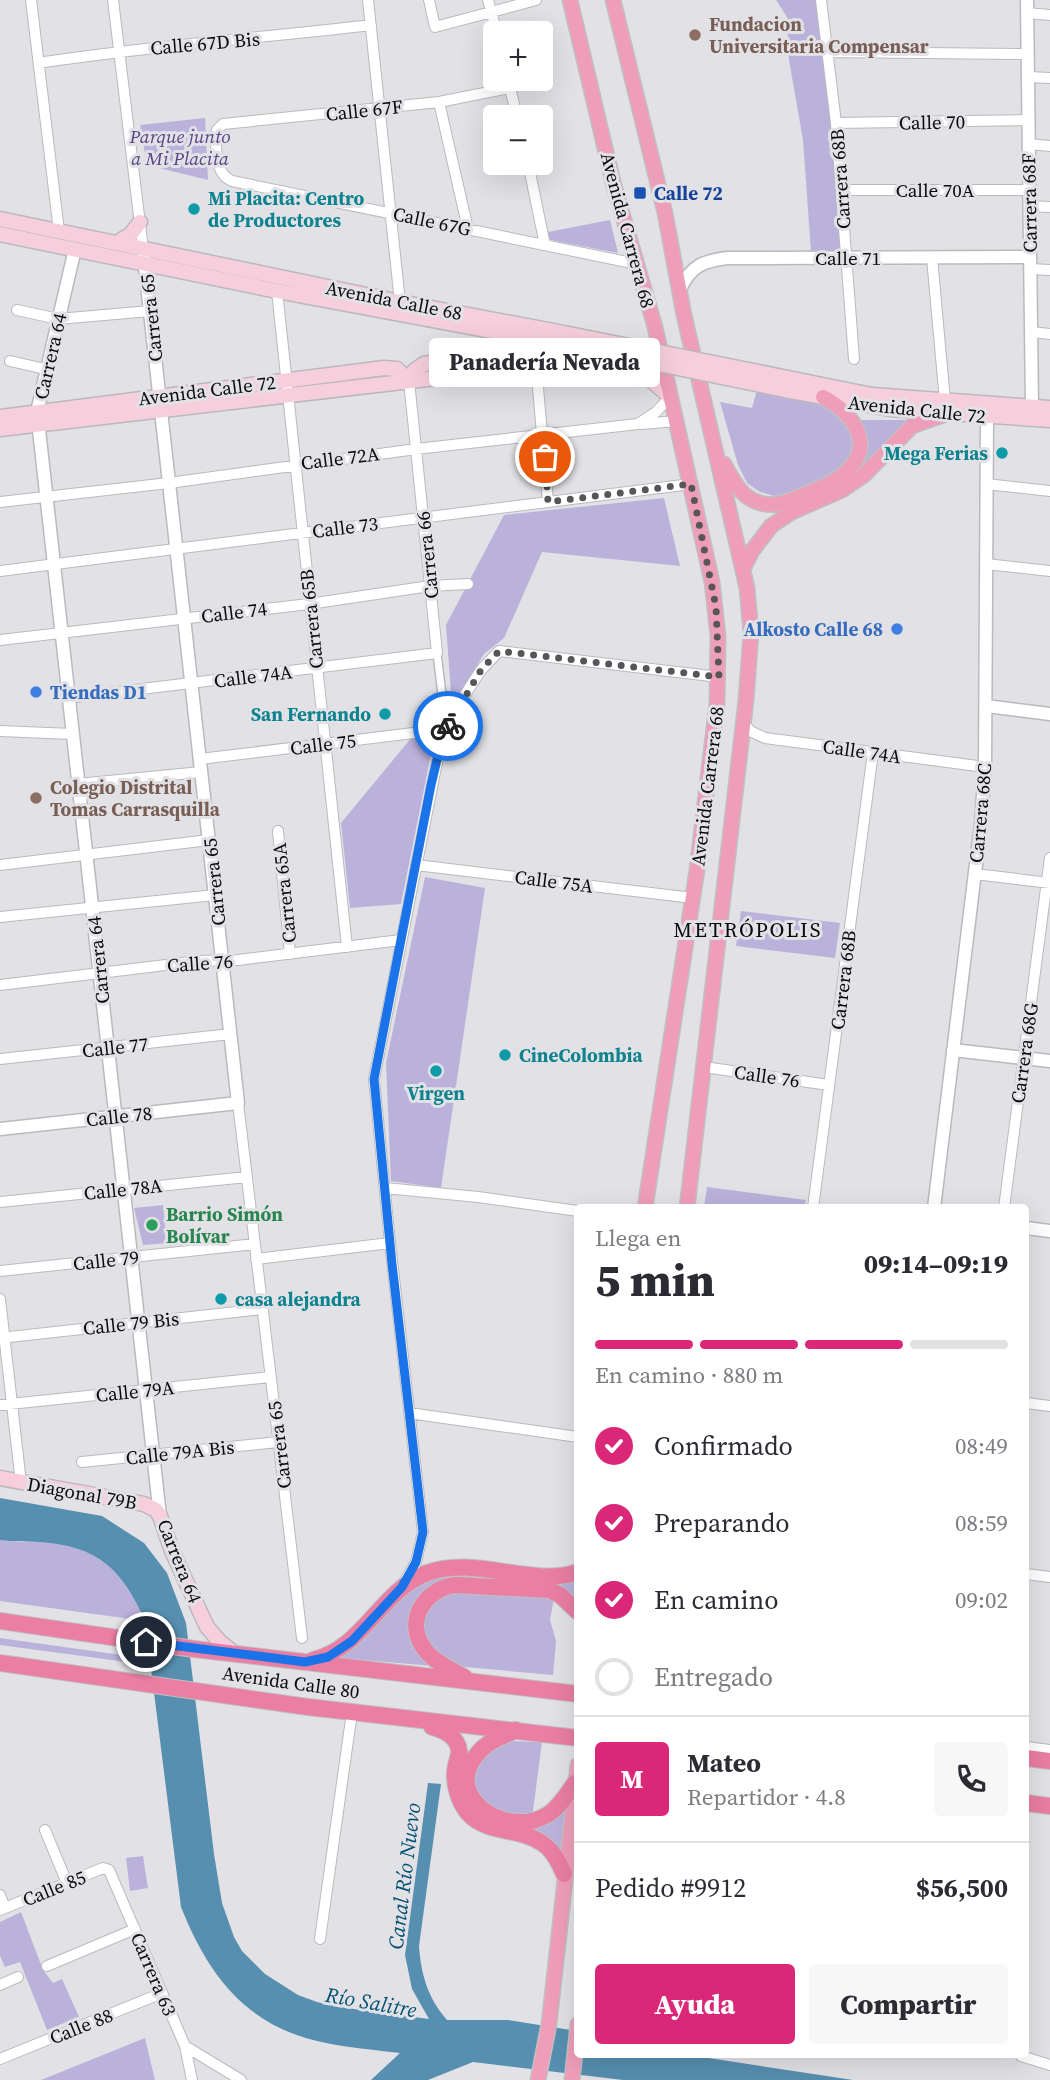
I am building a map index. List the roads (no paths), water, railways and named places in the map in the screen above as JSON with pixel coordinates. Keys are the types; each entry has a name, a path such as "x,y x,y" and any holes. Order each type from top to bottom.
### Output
{"highway":[{"path":"305,1662 328,1657 352,1641 402,1587 428,1573 445,1569 476,1568 554,1576 574,1573"},
{"path":"469,1681 433,1658 422,1647 416,1624 417,1616 422,1604 432,1592 444,1586 455,1585 549,1590 567,1600 574,1608"},
{"name":"Avenida Calle 80","path":"0,1622 574,1694"},
{"name":"Avenida Calle 80","path":"0,1663 410,1720 574,1737"},
{"path":"410,1720 439,1728 454,1740 459,1752 455,1772 457,1790 469,1814 493,1829 541,1842 554,1856 564,1874"},
{"path":"523,1730 484,1746 470,1764 468,1788 477,1806 497,1819 511,1822 535,1821 555,1809 574,1784"},
{"path":"1029,1758 1050,1761"},
{"path":"1029,1803 1050,1806"}],"main road":[{"name":"Avenida Carrera 68","path":"570,0 613,182 655,327 714,595 719,677 693,898 646,1204"},
{"name":"Avenida Carrera 68","path":"613,0 665,213 747,587 751,633 687,1204"},
{"name":"Avenida Calle 68","path":"0,219 786,384"},
{"path":"117,243 131,234 140,222"},
{"name":"Avenida Calle 68","path":"0,234 277,291 526,338 563,338"},
{"path":"409,381 414,370 424,363 463,358 526,338"},
{"name":"Avenida Calle 72","path":"0,417 37,418 286,388 409,381 588,361 632,369 648,376 670,397"},
{"name":"Avenida Calle 72","path":"786,384 872,395 986,416 1050,421"},
{"name":"Avenida Calle 72","path":"786,384 823,397 871,407 1050,408"},
{"path":"717,452 740,490 761,504 784,503 832,482 852,466 857,456 859,437 858,429 847,413 823,397"},
{"path":"743,569 761,537 783,516 842,491 863,475 912,426 945,407"},
{"name":"Avenida Calle 72","path":"0,429 37,418"},
{"name":"Diagonal 79B","path":"0,1478 144,1504 156,1510 160,1516"},
{"name":"Carrera 64","path":"160,1516 172,1551 207,1627 234,1653"},
{"path":"194,1648 204,1638 207,1627"},
{"path":"538,2080 549,2024 574,1791"},
{"path":"572,2080 574,2058"}],"street":[{"path":"31,0 59,231"},
{"name":"Carrera 65","path":"113,0 238,1103 302,1638"},
{"path":"368,0 400,302"},
{"path":"429,0 435,27 536,0"},
{"path":"488,0 494,21"},
{"name":"Carrera 68B","path":"821,0 836,123 855,359"},
{"path":"1027,7 1050,15"},
{"name":"Carrera 68F","path":"1027,7 1032,407"},
{"name":"Calle 67D Bis","path":"39,63 119,51 370,25"},
{"path":"826,52 1027,54"},
{"path":"1028,77 1050,78"},
{"name":"Calle 67F","path":"226,178 220,171 215,135 219,127 229,123 439,102 483,90"},
{"path":"439,102 468,229"},
{"name":"Calle 70","path":"836,123 1028,120"},
{"path":"1029,144 1050,146"},
{"path":"530,175 545,245"},
{"name":"Calle 67G","path":"226,178 637,264"},
{"name":"Calle 70A","path":"841,190 1029,190"},
{"path":"1029,205 1050,207"},
{"name":"Carrera 64","path":"75,249 45,369 37,418 160,1516"},
{"name":"Calle 71","path":"680,289 691,270 708,260 727,258 933,258 1030,263 1050,270"},
{"path":"933,258 945,407"},
{"name":"Carrera 65B","path":"277,291 347,947"},
{"path":"17,310 58,319 150,311"},
{"path":"1031,332 1050,334"},
{"path":"10,361 45,369"},
{"path":"536,365 548,502"},
{"name":"Carrera 66","path":"409,381 446,729"},
{"path":"638,424 656,412 670,397"},
{"name":"Carrera 68C","path":"934,1204 975,874 985,767 986,416"},
{"name":"Calle 72A","path":"0,502 169,483 416,449 676,421"},
{"name":"Calle 73","path":"0,571 691,484"},
{"path":"986,484 1050,491"},
{"path":"986,564 1050,571"},
{"name":"Calle 74","path":"0,640 309,604 430,586 468,584"},
{"name":"Carrera 66","path":"402,1587 420,1550 423,1532 374,1079 431,785 446,729 481,670 499,651 719,677"},
{"name":"Calle 74A","path":"68,698 437,653"},
{"path":"986,706 1050,714"},
{"name":"Calle 74A","path":"743,723 752,732 765,738 985,767"},
{"name":"Calle 75","path":"79,784 325,744 446,729"},
{"path":"0,731 72,734"},
{"name":"Carrera 68B","path":"814,1204 873,752"},
{"name":"Carrera 65A","path":"278,831 290,954"},
{"path":"0,865 209,840"},
{"name":"Carrera 68G","path":"1005,1204 1050,858"},
{"name":"Calle 75A","path":"416,865 693,898"},
{"path":"975,874 1048,883"},
{"path":"0,917 215,895"},
{"name":"Calle 76","path":"0,985 401,940"},
{"name":"Calle 77","path":"0,1059 231,1034"},
{"path":"953,1050 1050,1061"},
{"name":"Calle 76","path":"704,1067 829,1085"},
{"name":"Calle 78","path":"0,1129 238,1103"},
{"name":"Calle 78A","path":"0,1202 247,1177"},
{"path":"385,1188 574,1211"},
{"path":"1029,1228 1050,1231"},
{"path":"257,1259 390,1243"},
{"name":"Calle 79","path":"0,1271 255,1244"},
{"path":"0,1299 2,1338 21,1483"},
{"name":"Calle 79 Bis","path":"2,1338 262,1309"},
{"name":"Calle 79A","path":"0,1405 270,1377"},
{"path":"1029,1403 1050,1406"},
{"path":"409,1413 574,1436"},
{"name":"Calle 79A Bis","path":"82,1462 278,1442"},
{"path":"1029,1574 1050,1577"},
{"path":"320,1939 352,1712"},
{"path":"1029,1747 1050,1750"},
{"path":"45,1830 67,1883"},
{"name":"Calle 85","path":"3,1909 103,1868 109,1870"},
{"name":"Carrera 63","path":"109,1870 185,2046 192,2080"},
{"path":"0,1895 3,1909"},
{"path":"47,1966 135,1929"},
{"path":"0,1985 18,1977"},
{"name":"Calle 88","path":"0,2059 162,1993"},
{"path":"185,2046 241,2080"},
{"path":"1027,2058 1050,2065"}],"water":[{"path":"0,1498 102,1516 144,1543 167,1573 186,1623 222,1903 242,1951 265,1974 298,1995 339,2007 429,2019 412,1989 405,1955 428,1783 441,1784 419,1946 427,1986 447,2020 508,2020 574,2031 574,2058 709,2058 853,2080 623,2080 473,2062 428,2080 371,2080 400,2053 335,2045 299,2036 253,2012 235,1996 204,1956 181,1907 145,1621 136,1603 117,1574 106,1563 92,1555 60,1544 0,1540"}],"place":[{"name":"Fundacion Universitaria Compensar","path":"695,35"},
{"name":"Calle 72","path":"640,193"},
{"name":"Mi Placita: Centro de Productores","path":"194,209"},
{"name":"Mega Ferias","path":"1002,453"},
{"name":"Panadería Nevada","path":"545,457"},
{"name":"Alkosto Calle 68","path":"897,629"},
{"name":"Tiendas D1","path":"36,692"},
{"name":"San Fernando","path":"385,714"},
{"name":"Colegio Distrital Tomas Carrasquilla","path":"36,798"},
{"name":"CineColombia","path":"505,1055"},
{"name":"Virgen","path":"436,1071"},
{"name":"Barrio Simón Bolívar","path":"152,1225"},
{"name":"casa alejandra","path":"221,1299"}],"district":[{"name":"METRÓPOLIS","path":"748,929"}],"park label":[{"name":"Parque junto a Mi Placita","path":"180,147"}],"water label":[{"name":"Canal Río Nuevo","path":"404,1876"},
{"name":"Río Salitre","path":"371,2002"}]}
